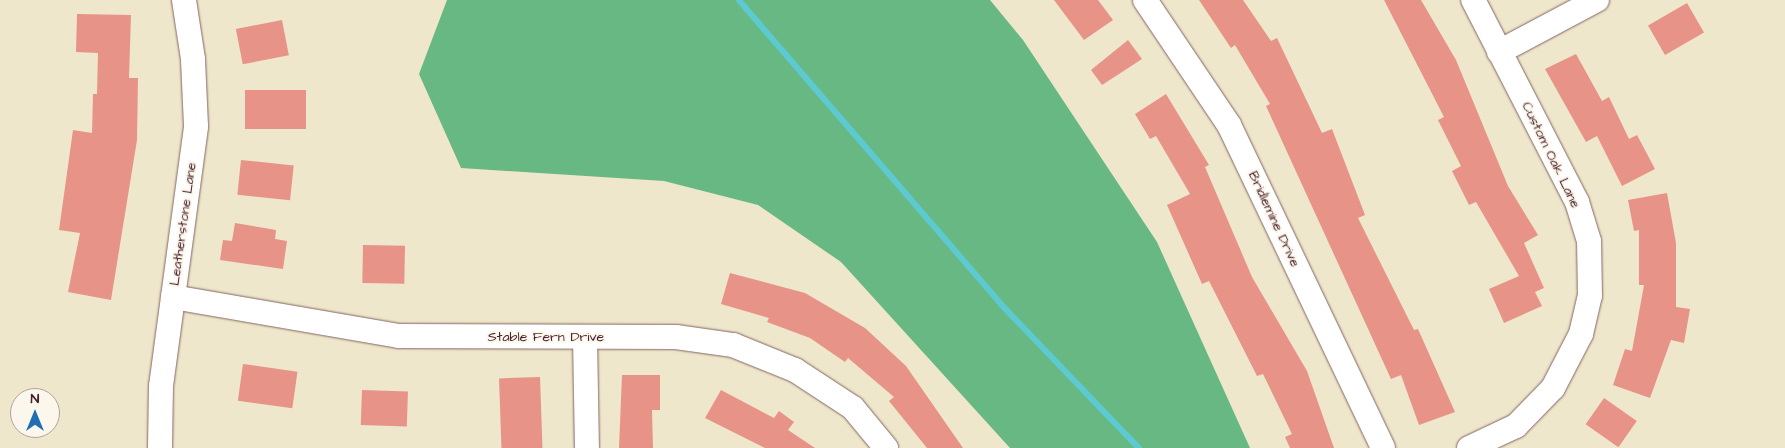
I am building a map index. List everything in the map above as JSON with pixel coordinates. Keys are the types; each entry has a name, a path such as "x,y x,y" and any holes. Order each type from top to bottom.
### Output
{"street":[{"name":"Leatherstone Lane","path":"160,448 161,386 196,126 193,59 184,0"},
{"name":"Bridlemine Drive","path":"1145,0 1229,125 1383,448"},
{"name":"Custom Oak Lane","path":"1469,448 1516,426 1553,388 1581,334 1590,296 1588,241 1577,202 1473,0"},
{"path":"1499,52 1596,0"},
{"name":"Stable Fern Drive","path":"173,296 399,336 676,337 733,345 795,370 853,408 886,448"},
{"path":"585,337 587,448"}],"green space":[{"path":"447,0 990,0 1023,40 1157,242 1250,448 1010,448 841,262 758,205 664,181 461,168 419,74"}],"building":[{"path":"1054,0 1098,0 1113,20 1084,40"},
{"path":"1199,0 1243,0 1271,41 1277,38 1322,133 1332,129 1365,215 1358,218 1414,330 1418,329 1455,412 1419,425 1401,375 1391,379 1266,106 1270,104 1235,45 1231,48"},
{"path":"1384,0 1421,0 1456,60 1508,186 1538,235 1524,243 1544,288 1535,292 1542,306 1504,323 1489,289 1519,276 1476,202 1469,205 1452,171 1461,166 1438,120 1444,117"},
{"path":"1687,3 1704,32 1665,55 1648,26"},
{"path":"77,14 131,15 129,78 138,78 137,140 111,300 68,292 80,233 59,230 73,130 92,133 93,94 97,94 98,53 76,52"},
{"path":"282,20 289,55 243,64 236,29"},
{"path":"1128,40 1142,59 1102,85 1091,70"},
{"path":"1576,54 1602,101 1609,97 1629,139 1637,135 1655,169 1622,186 1597,136 1586,142 1545,69"},
{"path":"245,90 306,90 306,129 245,129"},
{"path":"1166,94 1209,165 1205,167 1252,277 1307,371 1334,448 1290,448 1285,437 1292,434 1263,374 1257,376 1209,281 1202,284 1167,205 1190,194 1156,136 1150,139 1135,114"},
{"path":"241,160 294,166 290,200 237,195"},
{"path":"1667,193 1676,243 1676,307 1690,309 1684,343 1671,340 1650,398 1613,385 1625,349 1632,351 1644,285 1639,285 1639,230 1634,231 1628,200"},
{"path":"235,223 276,230 275,239 287,241 283,269 220,260 223,240 232,241"},
{"path":"363,245 405,246 404,284 362,283"},
{"path":"730,273 805,293 865,328 906,366 963,448 927,448 889,401 894,397 848,358 845,362 810,338 767,322 769,318 721,304"},
{"path":"243,364 297,372 292,408 238,401"},
{"path":"622,375 660,375 660,410 652,410 653,448 619,448"},
{"path":"540,377 542,448 501,448 499,378"},
{"path":"362,390 408,392 407,427 361,425"},
{"path":"721,390 774,418 779,411 794,422 788,430 815,448 765,448 705,418"},
{"path":"1604,398 1637,421 1618,447 1586,424"}],"waterway":[{"path":"739,0 1001,304 1139,448"}]}
